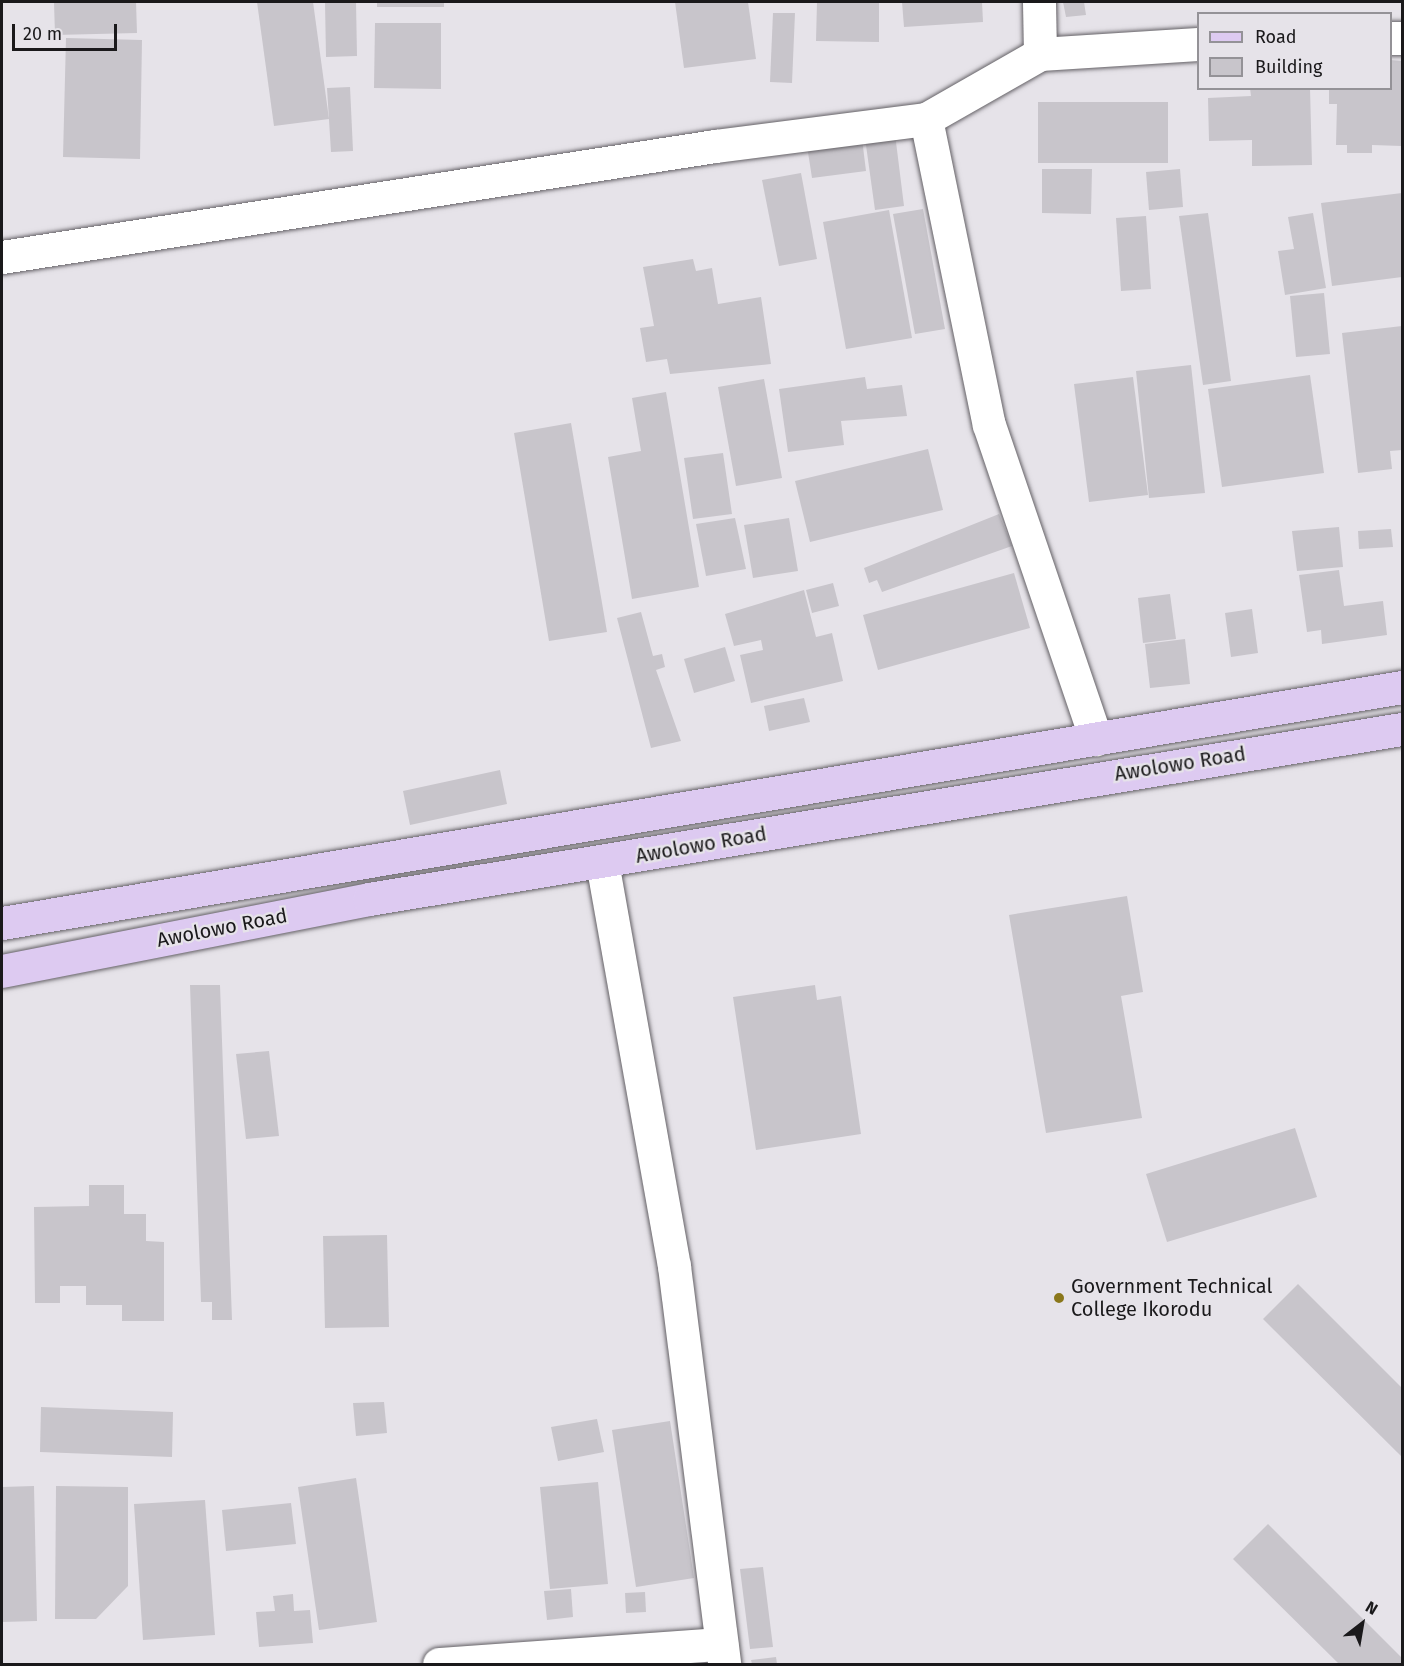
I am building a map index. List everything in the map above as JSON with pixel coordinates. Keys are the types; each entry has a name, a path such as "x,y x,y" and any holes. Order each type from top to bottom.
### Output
{"main road":[{"name":"Awolowo Road","path":"2,924 1402,687"},
{"name":"Awolowo Road","path":"2,971 369,899 1402,729"}],"street":[{"path":"1039,2 1040,54"},
{"path":"2,257 715,146 926,119 1040,54 1197,44"},
{"path":"926,119 989,425 1096,739"},
{"path":"439,1665 722,1654 674,1266 602,862"}],"building":[{"path":"54,2 136,2 137,33 55,35"},
{"path":"257,2 313,2 329,119 274,126"},
{"path":"325,2 356,2 357,56 326,57"},
{"path":"377,2 444,2 444,7 377,7"},
{"path":"675,2 748,2 756,59 684,68"},
{"path":"817,2 879,2 879,42 816,41"},
{"path":"902,2 982,2 983,22 904,27"},
{"path":"1063,2 1084,2 1086,15 1066,17"},
{"path":"773,13 795,13 792,83 770,82"},
{"path":"375,23 441,23 441,89 374,88"},
{"path":"66,38 142,40 140,159 63,157"},
{"path":"1392,60 1402,61 1402,146 1372,145 1372,153 1347,153 1347,145 1336,145 1337,104 1329,104 1329,90 1392,90"},
{"path":"350,87 353,151 331,152 327,88"},
{"path":"1250,90 1310,90 1312,165 1252,166 1252,140 1209,141 1208,98 1251,96"},
{"path":"1038,102 1168,102 1168,163 1038,163"},
{"path":"895,134 904,206 875,210 865,138"},
{"path":"862,139 866,171 812,178 807,146"},
{"path":"1042,169 1092,169 1091,214 1042,213"},
{"path":"1180,169 1183,207 1149,210 1146,172"},
{"path":"801,173 817,259 779,266 762,180"},
{"path":"1402,193 1402,277 1332,286 1321,203"},
{"path":"923,209 945,329 915,334 893,214"},
{"path":"889,210 912,338 846,349 823,222"},
{"path":"1208,213 1231,381 1203,385 1179,216"},
{"path":"1313,213 1326,288 1285,295 1278,251 1294,249 1288,217"},
{"path":"1146,216 1151,289 1121,291 1116,218"},
{"path":"693,259 696,271 712,268 718,304 761,297 771,364 670,374 667,359 646,362 640,328 654,326 643,267"},
{"path":"1324,293 1330,354 1296,357 1290,296"},
{"path":"1402,326 1402,450 1390,451 1392,469 1358,473 1342,333"},
{"path":"1191,365 1205,493 1149,498 1136,371"},
{"path":"1310,375 1324,473 1222,487 1208,389"},
{"path":"865,377 867,389 902,385 907,416 841,421 844,445 788,452 779,389"},
{"path":"1133,377 1148,495 1089,502 1074,384"},
{"path":"764,379 782,478 736,486 718,387"},
{"path":"666,392 699,587 632,599 608,457 641,451 632,398"},
{"path":"571,423 607,632 549,641 514,433"},
{"path":"928,449 943,510 810,542 795,481"},
{"path":"723,453 732,514 693,519 684,458"},
{"path":"999,514 1012,546 882,592 877,580 869,583 864,568"},
{"path":"735,518 746,569 706,576 696,524"},
{"path":"789,518 798,571 753,578 744,525"},
{"path":"1339,527 1343,567 1297,571 1292,531"},
{"path":"1391,529 1393,547 1359,549 1358,531"},
{"path":"1339,570 1344,606 1383,601 1387,635 1322,644 1321,630 1307,632 1299,575"},
{"path":"1014,573 1030,628 878,670 863,615"},
{"path":"833,583 839,606 812,613 806,590"},
{"path":"804,590 816,637 832,633 843,681 751,703 740,655 763,650 761,640 734,646 725,614"},
{"path":"1170,594 1176,639 1143,643 1138,598"},
{"path":"1252,609 1258,653 1231,657 1225,613"},
{"path":"641,612 653,656 662,654 665,667 656,670 681,741 651,748 617,618"},
{"path":"1185,639 1190,684 1150,688 1145,644"},
{"path":"725,647 735,681 694,693 684,659"},
{"path":"804,698 810,722 769,731 764,706"},
{"path":"500,770 507,804 410,825 403,791"},
{"path":"1127,896 1143,992 1121,996 1142,1118 1046,1133 1009,915"},
{"path":"190,985 220,985 232,1320 212,1320 212,1302 201,1302"},
{"path":"815,985 817,1000 841,996 861,1134 756,1150 733,997"},
{"path":"269,1051 279,1136 246,1139 236,1054"},
{"path":"1295,1128 1317,1197 1167,1242 1146,1174"},
{"path":"89,1185 124,1185 124,1214 146,1214 146,1241 164,1242 164,1321 122,1321 122,1305 86,1305 86,1286 60,1286 60,1303 35,1303 34,1207 89,1206"},
{"path":"387,1235 389,1327 325,1328 323,1236"},
{"path":"1298,1284 1402,1388 1402,1457 1263,1319"},
{"path":"384,1402 387,1433 356,1436 353,1403"},
{"path":"41,1407 173,1412 172,1457 40,1452"},
{"path":"597,1419 604,1452 558,1461 551,1427"},
{"path":"670,1421 694,1578 636,1587 612,1430"},
{"path":"356,1478 377,1622 319,1630 298,1487"},
{"path":"598,1482 608,1584 550,1589 540,1487"},
{"path":"34,1486 37,1621 2,1622 2,1487"},
{"path":"56,1486 128,1487 128,1586 96,1619 55,1619"},
{"path":"205,1500 215,1635 143,1640 134,1504"},
{"path":"291,1503 296,1544 226,1551 222,1510"},
{"path":"1268,1524 1402,1658 1402,1664 1339,1664 1233,1559"},
{"path":"763,1567 773,1647 750,1649 740,1569"},
{"path":"571,1589 573,1617 547,1620 544,1591"},
{"path":"645,1592 646,1612 626,1613 625,1593"},
{"path":"293,1594 294,1611 310,1610 313,1643 259,1647 256,1612 275,1611 273,1596"},
{"path":"776,1657 777,1664 752,1664 751,1660"}],"place":[{"name":"Government Technical College Ikorodu","path":"1059,1298"}]}
